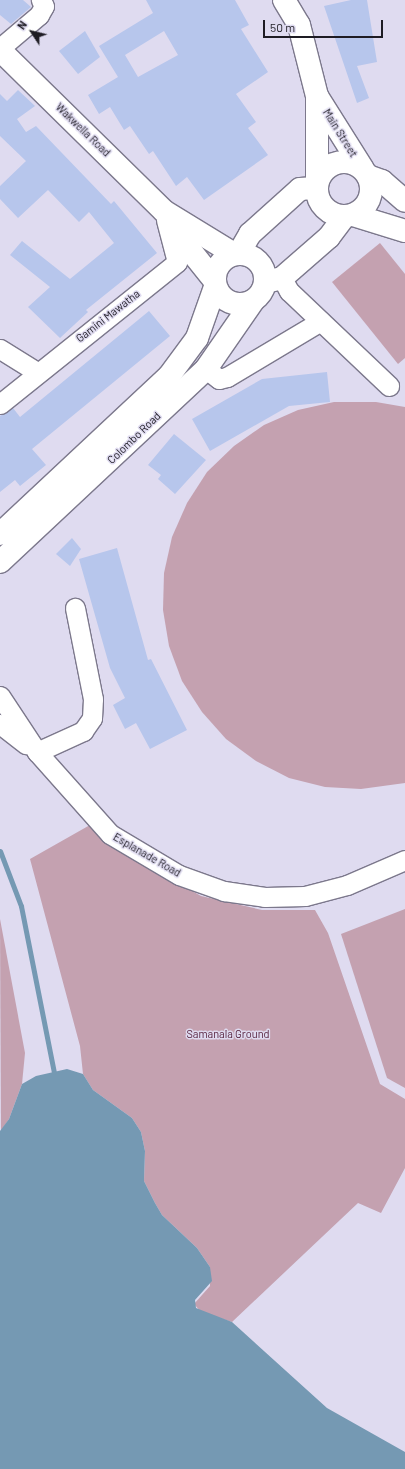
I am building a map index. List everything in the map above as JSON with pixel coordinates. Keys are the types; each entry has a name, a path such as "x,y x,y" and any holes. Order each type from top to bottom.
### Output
{"main road":[{"name":"Main Street","path":"284,0 299,25 317,96 317,185"},
{"path":"294,0 299,25"},
{"name":"Wakwella Road","path":"0,49 164,211 182,240 215,284"},
{"name":"Main Street","path":"317,96 366,173"},
{"path":"366,173 369,199 349,216 329,237 273,280 253,301 238,304 231,303 215,284 217,267 236,254 250,234 300,189 317,185 333,164 349,162 382,181 405,201"},
{"path":"317,185 324,208 405,230"},
{"name":"Wakwella Road","path":"164,211 236,254"},
{"path":"236,254 259,262 273,280"},
{"name":"Colombo Road","path":"0,534 169,376 197,338 215,284"},
{"name":"Colombo Road","path":"0,562 206,369 229,339 253,301"}],"street":[{"path":"0,49 39,15 44,6 41,0"},
{"name":"Gamini Mawatha","path":"0,404 37,372 177,262 164,211"},
{"path":"273,280 289,291 389,386"},
{"path":"206,369 219,379 227,376 321,321"},
{"path":"0,350 37,372"},
{"path":"37,752 83,732 92,718 93,699 75,608"},
{"name":"Esplanade Road","path":"0,696 37,752 110,834 179,875 224,892 265,897 305,896 347,885 405,860"},
{"name":"Esplanade Road","path":"0,724 37,752"}],"green space":[{"path":"380,243 405,274 405,358 398,364 332,282"},
{"path":"334,402 376,402 405,407 405,783 361,789 325,787 289,778 256,761 226,739 202,712 182,681 169,646 163,610 164,573 172,537 187,503 207,472 234,446 264,425 298,410"},
{"name":"Samanala Ground","path":"90,825 148,866 201,896 262,910 315,910 328,933 380,1084 405,1099 405,1168 381,1213 358,1203 232,1322 201,1312 194,1304 210,1286 210,1267 197,1248 162,1215 155,1203 144,1181 145,1151 141,1132 132,1118 93,1090 83,1074 80,1046 30,859"},
{"path":"405,909 405,1088 387,1078 341,934"},
{"path":"0,919 25,1053 22,1084 9,1119 1,1131"}],"water":[{"path":"67,1069 83,1074 93,1090 132,1118 141,1132 145,1151 144,1181 155,1203 162,1215 197,1248 210,1267 212,1281 195,1300 196,1308 232,1322 327,1408 405,1452 405,1469 0,1469 0,1131 9,1119 22,1084 36,1076"}],"building":[{"path":"0,0 23,0 31,7 11,24 0,15"},
{"path":"146,0 235,0 249,25 241,29 268,72 236,94 256,122 248,128 268,155 204,200 187,177 176,186 153,151 149,154 130,126 124,130 110,107 99,114 88,95 118,77 99,46 153,13","holes":["164,31 178,55 138,77 125,55"]},
{"path":"351,0 367,0 377,62 357,66 369,98 357,103 324,6"},
{"path":"85,31 100,57 78,74 59,51"},
{"path":"18,90 35,106 17,119 26,132 36,126 111,204 114,201 157,253 86,310 88,312 60,338 28,307 50,287 10,255 22,241 70,279 114,243 89,212 79,222 48,190 18,218 0,199 0,186 26,161 0,136 0,94 7,101"},
{"path":"149,311 170,336 32,449 46,465 20,486 15,480 0,492 0,416 13,408 20,417"},
{"path":"327,372 330,402 289,406 210,451 192,419 262,379"},
{"path":"174,434 206,460 175,494 158,479 161,475 148,465"},
{"path":"72,538 81,549 70,566 56,554"},
{"path":"117,548 148,660 151,659 187,730 150,749 136,723 125,729 113,705 125,698 110,668 79,559"}],"waterway":[{"path":"0,851 21,906 54,1072"}]}
